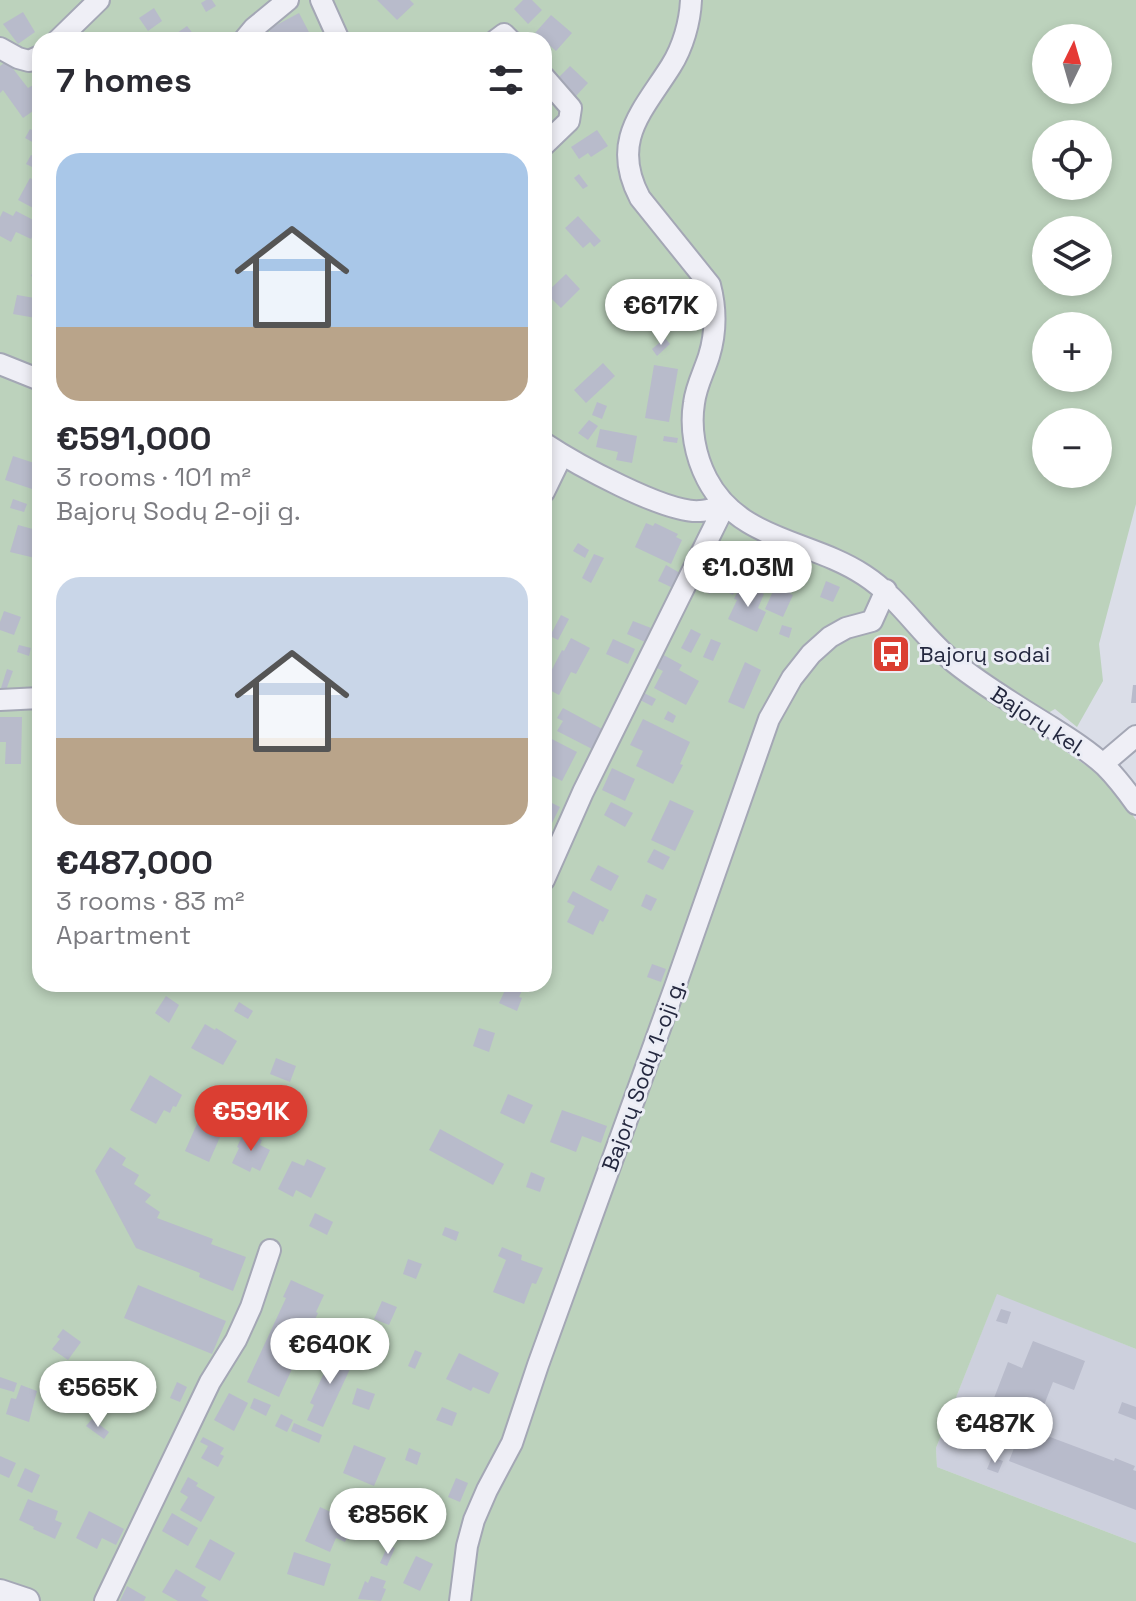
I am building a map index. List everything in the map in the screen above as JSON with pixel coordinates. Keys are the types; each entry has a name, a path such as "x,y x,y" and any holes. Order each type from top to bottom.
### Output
{"street":[{"path":"66,32 99,0"},
{"path":"251,32 288,0"},
{"path":"321,0 335,32"},
{"name":"Bajorų kel.","path":"691,0 684,39 673,63 633,126 628,161 632,182 640,198 710,285 715,301 709,355 694,403 693,429 697,454 707,480 725,505 748,524 823,554 886,590 952,661 1080,746 1103,764 1136,804"},
{"path":"0,48 18,58 32,60"},
{"path":"552,86 571,108 569,121 552,137"},
{"path":"0,364 32,377"},
{"path":"552,448 636,492 676,508 699,511 725,505"},
{"path":"552,476 562,455"},
{"path":"552,862 583,792 725,505"},
{"name":"Bajorų Sodų 1-oji g.","path":"460,1601 467,1546 474,1520 512,1443 769,719 792,678 811,654 846,628 872,621 886,590"},
{"path":"0,700 32,698"},
{"path":"1103,764 1136,736"},
{"path":"105,1601 210,1382 236,1340 270,1250"},
{"path":"0,1592 27,1601"}],"shaded area":[{"path":"997,1293 1136,1349 1136,1543 937,1467 936,1448"}],"green space":[{"path":"0,0 1136,0 1136,504 1099,644 1103,681 1077,727 1055,709 1027,725 1100,775 1136,820 1136,1349 997,1294 936,1448 937,1467 1136,1543 1136,1601 0,1601"}],"building":[{"path":"212,0 216,6 206,12 201,3"},
{"path":"377,0 410,0 414,4 397,20"},
{"path":"523,0 532,0 542,10 528,24 514,9"},
{"path":"154,8 162,21 148,31 139,18"},
{"path":"23,12 35,32 18,44 3,24"},
{"path":"299,13 309,32 270,32 269,29"},
{"path":"551,15 572,33 556,51 552,48 552,32 536,32"},
{"path":"7,61 28,88 32,86 32,112 23,118 3,90 0,93 0,66"},
{"path":"570,66 588,83 576,96 557,79"},
{"path":"30,129 32,130 32,142 25,138"},
{"path":"597,130 608,146 591,157 588,153 579,159 571,147"},
{"path":"31,155 32,155 32,167 26,164"},
{"path":"579,174 588,186 583,189 574,178"},
{"path":"32,179 32,207 18,200"},
{"path":"3,211 13,216 16,211 32,219 31,239 16,232 11,242 0,236"},
{"path":"578,216 601,241 594,247 590,242 583,248 565,228"},
{"path":"566,274 580,289 561,308 552,299 552,287"},
{"path":"656,286 675,310 659,323 639,299"},
{"path":"631,291 635,297 628,302 639,317 632,323 617,302"},
{"path":"17,295 32,298 32,317 13,314"},
{"path":"665,338 670,344 657,356 652,349"},
{"path":"603,363 615,376 586,403 574,390"},
{"path":"654,365 678,369 669,422 645,418"},
{"path":"597,402 607,406 602,419 592,415"},
{"path":"589,420 598,426 588,440 578,433"},
{"path":"600,429 637,436 632,463 616,460 618,452 596,447"},
{"path":"664,436 678,438 677,443 663,441"},
{"path":"13,456 32,462 32,489 5,480"},
{"path":"13,499 27,504 24,512 10,508"},
{"path":"646,523 653,526 655,523 678,534 676,537 682,540 671,564 635,547"},
{"path":"18,525 32,529 32,557 10,552"},
{"path":"578,543 589,550 585,558 573,551"},
{"path":"717,545 730,552 725,562 712,556"},
{"path":"594,554 604,558 591,583 582,578"},
{"path":"666,565 680,573 673,588 658,581"},
{"path":"702,568 717,580 710,594 693,586"},
{"path":"774,575 795,584 783,617 765,609 774,589 768,587"},
{"path":"733,578 739,581 733,595 727,592"},
{"path":"826,581 840,587 833,602 820,597"},
{"path":"741,584 764,594 758,608 766,612 757,632 728,619"},
{"path":"4,611 21,617 14,635 0,630"},
{"path":"561,615 569,619 558,640 552,637"},
{"path":"633,621 651,628 645,642 627,634"},
{"path":"782,625 792,628 789,638 779,634"},
{"path":"691,629 701,634 691,653 681,648"},
{"path":"571,638 590,648 576,674 571,672 559,695 552,691 552,669"},
{"path":"613,639 635,649 628,664 606,654"},
{"path":"711,639 721,643 713,661 703,657"},
{"path":"19,645 31,648 29,656 17,652"},
{"path":"658,652 682,665 679,670 699,681 686,705 654,688 663,671 651,665"},
{"path":"745,662 761,670 744,709 728,702"},
{"path":"7,669 13,671 6,690 1,688"},
{"path":"1133,685 1136,685 1136,703 1131,703"},
{"path":"644,693 656,699 652,706 640,700"},
{"path":"563,708 604,730 594,750 557,731 563,721 557,718"},
{"path":"668,711 676,716 673,723 664,719"},
{"path":"0,717 22,717 21,764 5,764 6,742 0,742"},
{"path":"643,719 690,742 673,784 636,766 643,751 630,745"},
{"path":"552,739 577,752 562,781 552,776"},
{"path":"612,768 635,779 625,801 602,790"},
{"path":"670,800 694,811 675,851 651,840"},
{"path":"611,802 633,813 625,827 604,815"},
{"path":"552,803 560,807 552,823"},
{"path":"654,849 670,857 663,870 647,862"},
{"path":"598,865 619,876 611,891 590,880"},
{"path":"573,891 609,910 593,935 567,922 575,906 567,902"},
{"path":"646,894 657,899 651,911 641,906"},
{"path":"652,964 666,969 661,982 647,977"},
{"path":"504,992 521,992 517,1011 499,1003"},
{"path":"166,996 179,1005 169,1023 155,1013"},
{"path":"239,1002 253,1011 248,1019 234,1011"},
{"path":"205,1024 237,1041 223,1065 191,1048"},
{"path":"479,1028 495,1033 489,1052 473,1046"},
{"path":"276,1058 296,1066 290,1082 270,1074"},
{"path":"150,1075 182,1095 176,1107 173,1106 170,1113 164,1110 156,1124 130,1110"},
{"path":"508,1094 533,1105 524,1124 500,1113"},
{"path":"562,1110 607,1126 601,1143 582,1136 576,1152 550,1142"},
{"path":"200,1117 224,1128 209,1162 185,1151"},
{"path":"440,1129 504,1164 493,1185 429,1150"},
{"path":"244,1132 262,1140 260,1145 270,1150 260,1171 252,1167 250,1172 232,1163"},
{"path":"110,1147 126,1158 122,1165 139,1175 134,1184 151,1195 145,1202 160,1212 157,1218 213,1239 211,1244 246,1257 233,1291 199,1277 200,1273 136,1248 95,1171"},
{"path":"307,1159 326,1168 311,1198 296,1190 293,1197 278,1189 292,1161 304,1166"},
{"path":"531,1172 545,1178 540,1192 526,1187"},
{"path":"315,1213 333,1222 327,1235 309,1226"},
{"path":"445,1227 459,1232 456,1241 442,1235"},
{"path":"502,1247 522,1255 521,1260 543,1268 536,1284 532,1283 524,1304 493,1292 506,1260 498,1256"},
{"path":"408,1259 422,1264 416,1279 403,1274"},
{"path":"291,1280 324,1295 279,1397 247,1382 286,1298 283,1297"},
{"path":"138,1285 226,1321 212,1354 124,1318"},
{"path":"382,1301 397,1307 389,1325 374,1319"},
{"path":"1001,1309 1011,1312 1007,1324 996,1321"},
{"path":"63,1329 81,1342 68,1360 52,1349"},
{"path":"1033,1341 1085,1361 1074,1390 1053,1382 1041,1413 1049,1417 1042,1434 1135,1466 1136,1510 1009,1461 1016,1443 982,1429 1008,1362 1022,1368"},
{"path":"336,1347 356,1356 323,1427 307,1420 314,1405 310,1403"},
{"path":"415,1350 422,1353 415,1369 408,1366"},
{"path":"459,1353 499,1373 489,1394 473,1387 471,1391 446,1379"},
{"path":"0,1377 17,1383 14,1392 0,1388"},
{"path":"177,1382 187,1387 180,1402 170,1398"},
{"path":"21,1385 37,1391 29,1422 6,1414 11,1398 16,1399"},
{"path":"357,1388 375,1394 369,1410 352,1404"},
{"path":"229,1393 248,1403 234,1431 214,1420"},
{"path":"254,1398 271,1405 266,1416 250,1408"},
{"path":"1122,1402 1136,1407 1136,1420 1118,1413"},
{"path":"442,1407 457,1413 452,1426 436,1420"},
{"path":"281,1414 293,1420 287,1432 275,1426"},
{"path":"92,1419 109,1432 104,1439 86,1426"},
{"path":"294,1423 322,1435 319,1443 291,1431"},
{"path":"954,1429 966,1433 962,1444 950,1439"},
{"path":"203,1437 224,1448 220,1454 224,1456 218,1467 201,1458 208,1446 200,1442"},
{"path":"354,1445 386,1458 374,1486 343,1473"},
{"path":"409,1448 421,1453 417,1465 405,1460"},
{"path":"0,1456 16,1463 9,1478 0,1474"},
{"path":"992,1457 1003,1461 998,1473 987,1469"},
{"path":"25,1468 40,1475 32,1493 17,1486"},
{"path":"188,1477 198,1483 196,1486 215,1497 201,1522 180,1510 188,1497 180,1492"},
{"path":"456,1478 468,1483 460,1502 448,1497"},
{"path":"28,1499 58,1511 55,1520 62,1523 55,1539 19,1520"},
{"path":"320,1507 354,1523 345,1542 336,1538 330,1552 305,1541"},
{"path":"89,1511 124,1529 116,1545 102,1538 97,1549 76,1538"},
{"path":"172,1513 198,1528 188,1546 162,1531"},
{"path":"210,1539 235,1553 220,1581 195,1567"},
{"path":"388,1545 395,1548 387,1566 380,1563"},
{"path":"294,1552 331,1564 324,1586 287,1574"},
{"path":"416,1556 433,1564 420,1591 403,1583"},
{"path":"176,1569 206,1587 201,1596 209,1601 178,1601 162,1592"},
{"path":"371,1576 386,1581 381,1601 358,1599 365,1581 368,1583"},
{"path":"127,1586 146,1597 144,1601 120,1601"}],"place":[{"name":"Bajorų sodai","path":"891,654"}]}
